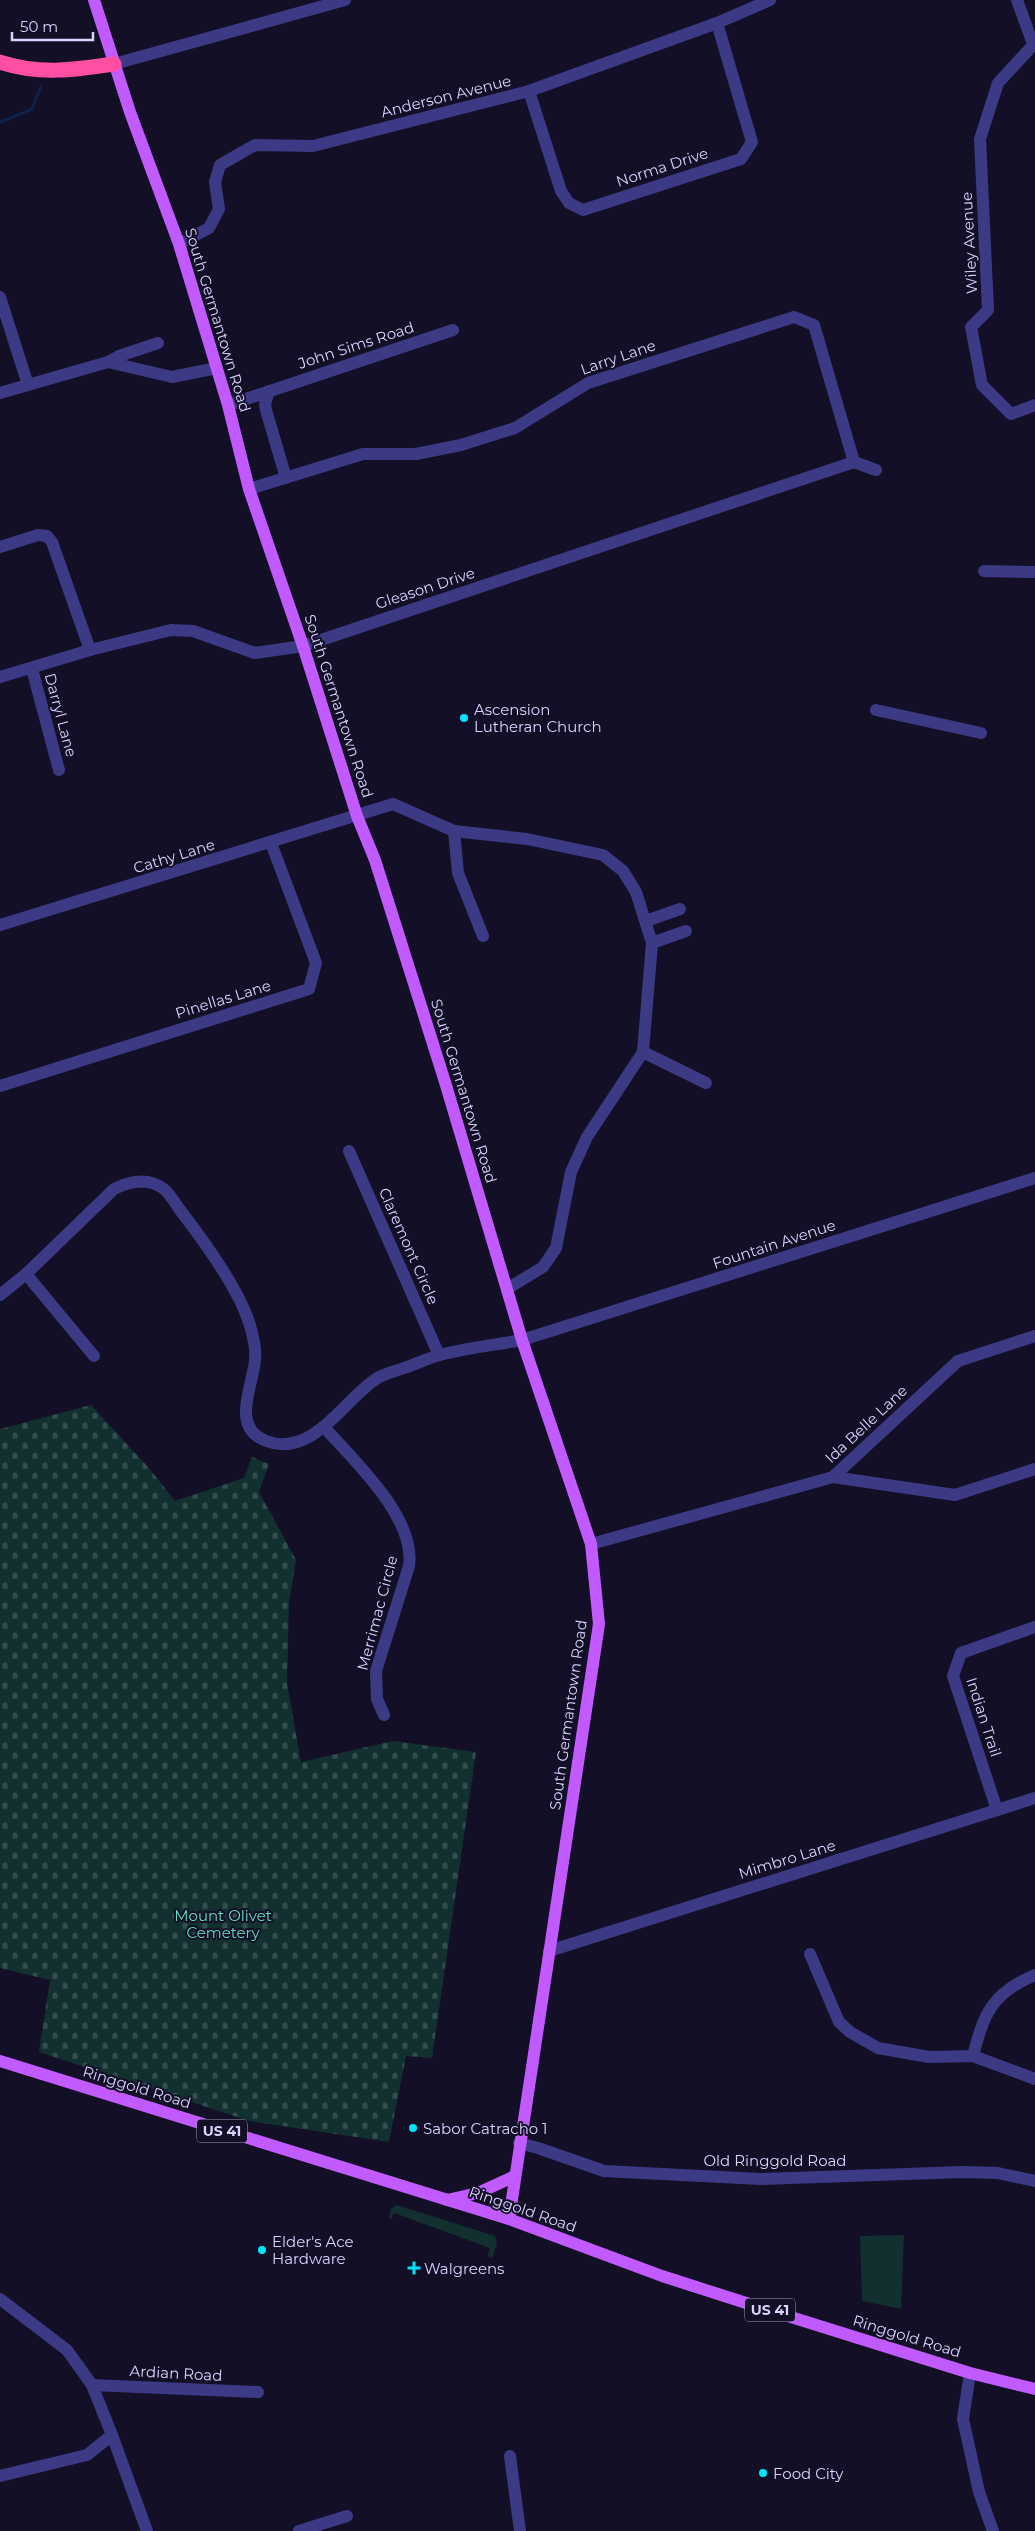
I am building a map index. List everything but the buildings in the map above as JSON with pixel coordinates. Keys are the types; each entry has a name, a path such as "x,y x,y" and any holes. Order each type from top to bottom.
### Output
{"highway":[{"path":"0,62 40,71 60,72 114,64"}],"main road":[{"name":"South Germantown Road","path":"94,0 114,64 179,244 228,405 249,489 303,646 357,816 375,860 522,1340 591,1544 599,1624 509,2219"},
{"name":"Ringgold Road","path":"0,2061 509,2219 662,2276 970,2373 1035,2388"},
{"path":"445,2200 478,2193 515,2176"}],"street":[{"path":"114,64 345,0"},
{"name":"Anderson Avenue","path":"179,244 209,228 219,209 215,182 220,165 254,145 313,146 529,91 717,23 770,0"},
{"path":"1018,0 1034,43"},
{"name":"Norma Drive","path":"529,91 561,191 569,203 583,210 741,159 752,142 717,23"},
{"name":"Wiley Avenue","path":"1034,43 998,83 980,139 988,310 971,327 982,385 1011,414 1035,405"},
{"path":"0,296 28,385"},
{"name":"Larry Lane","path":"249,489 363,454 416,454 461,445 514,428 588,383 794,317 814,325 854,462"},
{"name":"John Sims Road","path":"228,405 453,330"},
{"path":"0,393 108,362 119,356 158,343"},
{"path":"108,362 172,377 217,368"},
{"path":"269,391 265,404 266,410 286,478"},
{"path":"854,462 876,470"},
{"name":"Gleason Drive","path":"0,677 32,669 90,650 171,630 193,632 255,653 303,646 854,462"},
{"path":"0,547 38,535 47,536 52,542 90,650"},
{"path":"984,572 1035,572"},
{"name":"Darryl Lane","path":"32,669 60,770"},
{"path":"876,710 981,733"},
{"name":"Cathy Lane","path":"0,925 393,804 454,831 527,839 602,855 623,871 636,892 652,943 643,1052"},
{"path":"454,831 458,873 483,936"},
{"name":"Pinellas Lane","path":"0,1086 309,989 316,963 271,843"},
{"path":"646,921 680,909"},
{"path":"652,943 686,931"},
{"path":"507,1289 543,1267 556,1248 571,1172 587,1137 643,1052 706,1083"},
{"name":"Claremont Circle","path":"349,1151 439,1355"},
{"name":"Fountain Avenue","path":"0,1295 26,1274 114,1189 129,1181 146,1182 164,1189 203,1240 238,1299 252,1332 255,1359 245,1403 246,1417 253,1432 265,1441 278,1444 293,1442 310,1436 324,1427 379,1378 439,1355 522,1340 1035,1178"},
{"path":"26,1274 94,1356"},
{"name":"Ida Belle Lane","path":"591,1544 833,1477 958,1360 1035,1336"},
{"name":"Merrimac Circle","path":"324,1427 388,1501 399,1521 410,1553 409,1566 376,1671 377,1699 384,1715"},
{"path":"833,1477 955,1495 1035,1469"},
{"name":"Indian Trail","path":"997,1810 954,1676 961,1653 1035,1627"},
{"name":"Mimbro Lane","path":"549,1951 1035,1798"},
{"path":"810,1954 839,2022 850,2032 878,2048 929,2056 973,2056 1035,2079"},
{"path":"973,2056 982,2022 992,2004 1005,1991 1035,1975"},
{"name":"Old Ringgold Road","path":"519,2144 538,2148 591,2168 622,2173 761,2179 962,2172 998,2173 1035,2181"},
{"path":"0,2299 67,2350 92,2385 146,2531"},
{"path":"970,2373 963,2419 979,2492 993,2531"},
{"name":"Ardian Road","path":"92,2385 258,2392"},
{"path":"0,2476 87,2455 112,2435"},
{"path":"510,2456 520,2531"},
{"path":"299,2531 347,2516"}],"green space":[{"name":"Mount Olivet Cemetery","path":"91,1405 149,1468 175,1501 244,1478 252,1457 269,1464 259,1492 296,1560 289,1602 287,1683 301,1762 393,1741 476,1752 432,2058 406,2056 389,2142 249,2121 39,2052 50,1980 0,1968 0,1429"},
{"path":"397,2205 495,2236 497,2243 492,2258 488,2256 490,2248 394,2213 391,2219 389,2218 391,2209"},
{"path":"904,2235 901,2309 862,2301 860,2236"}],"waterway":[{"path":"0,122 32,109 41,86"}],"place":[{"name":"Ascension Lutheran Church","path":"464,718"},
{"name":"Sabor Catracho 1","path":"413,2128"},
{"name":"Elder's Ace Hardware","path":"262,2250"},
{"name":"Walgreens","path":"414,2268"},
{"name":"Food City","path":"763,2473"}]}
